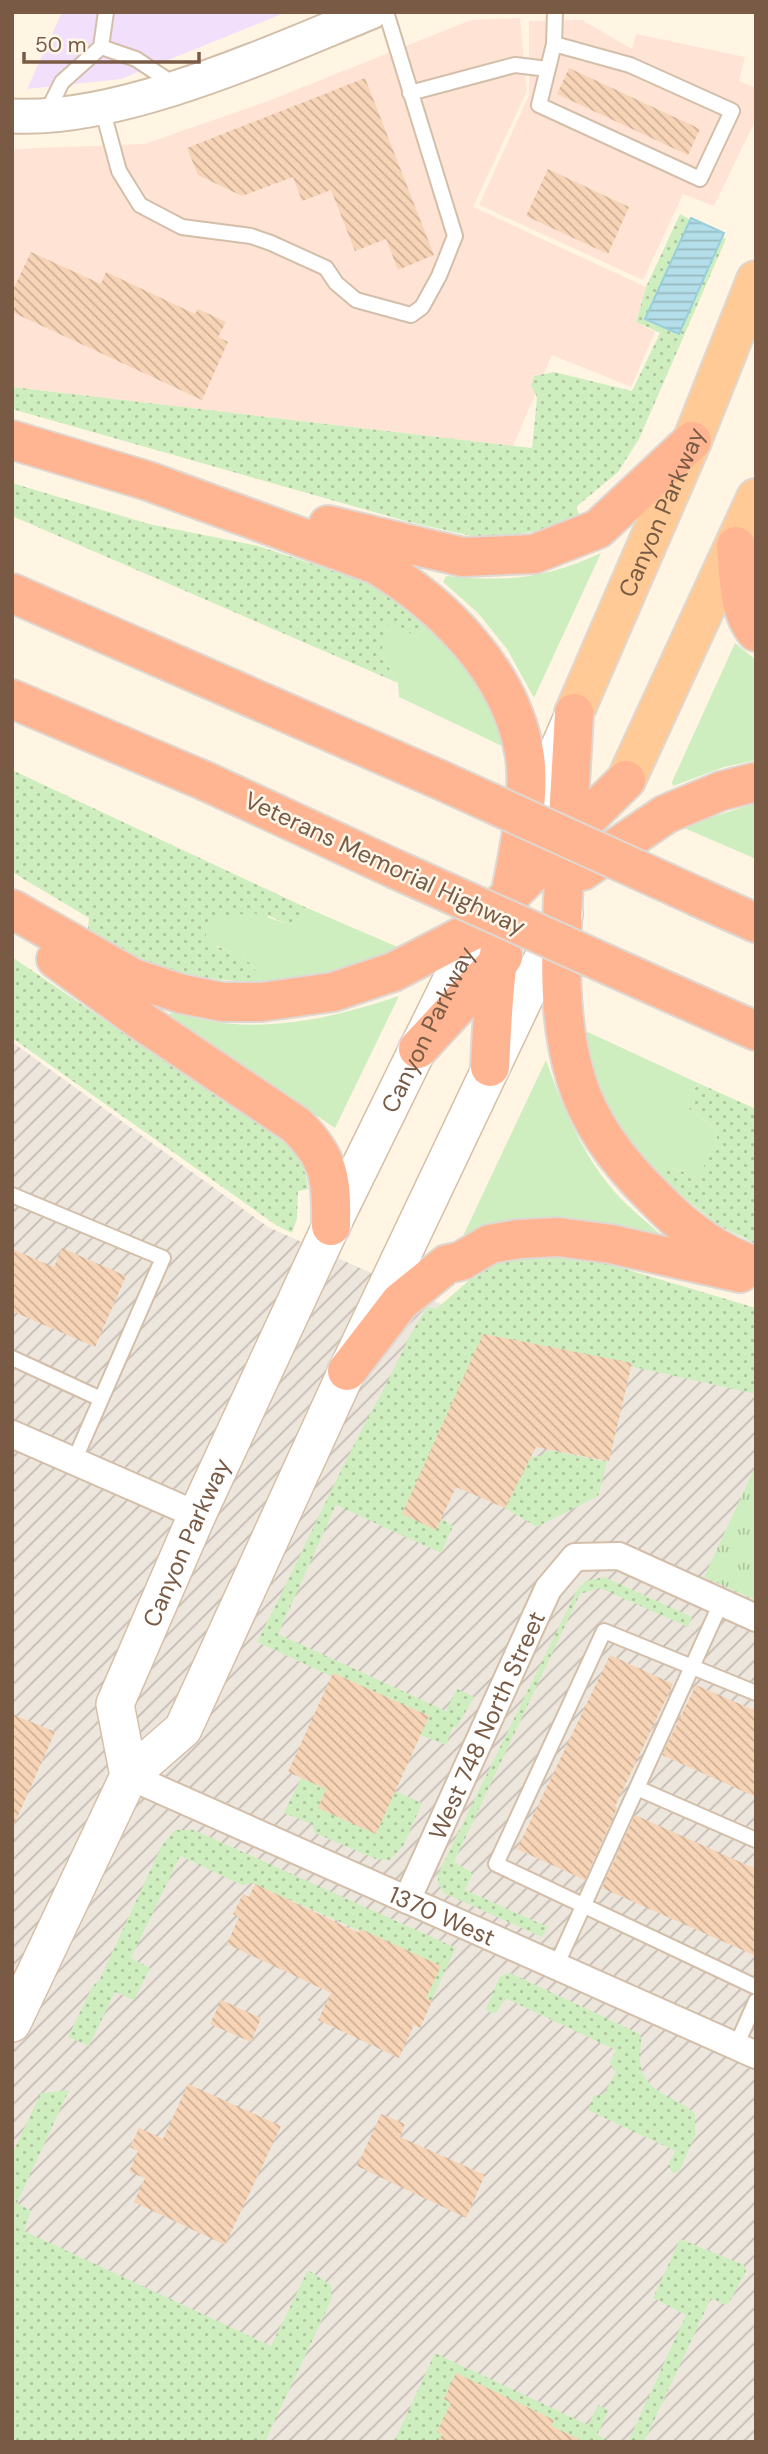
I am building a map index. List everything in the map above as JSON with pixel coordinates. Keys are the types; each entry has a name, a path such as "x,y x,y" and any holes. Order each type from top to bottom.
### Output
{"highway":[{"name":"Canyon Parkway","path":"574,713 692,441 756,280"},
{"path":"12,440 148,481 463,558 534,554 598,529 692,441"},
{"path":"148,481 376,565 409,585 451,620 485,663 508,704 524,751 526,789 498,962 490,1066"},
{"path":"418,1049 569,879 626,779 756,498"},
{"path":"736,546 742,601 748,622 756,632"},
{"path":"12,593 438,779 756,923"},
{"name":"Veterans Memorial Highway","path":"12,699 205,781 756,1031"},
{"path":"574,713 569,879 559,970 567,1039 576,1081 599,1129 641,1185 670,1214 711,1243 756,1266"},
{"path":"12,909 133,978 182,994 223,1002 261,1003 333,992 393,972 478,927 510,895 569,879 666,814 721,791 756,782"},
{"path":"12,926 143,1023 296,1125 316,1147 329,1172 331,1226"},
{"path":"347,1371 400,1301 447,1264 461,1261 490,1244 558,1237 611,1244 756,1277"}],"main road":[{"name":"Canyon Parkway","path":"129,1776 115,1704 197,1515 331,1226 519,841 574,713"},
{"path":"12,2023 129,1776 183,1728 490,1066 569,879"}],"street":[{"path":"12,116 46,115 102,107 176,86 371,12"},
{"path":"12,1434 197,1515"},
{"name":"West 748 North Street","path":"407,1900 548,1589 575,1557 620,1556 722,1603"},
{"path":"722,1603 756,1618"},
{"name":"1370 West","path":"129,1776 746,2051"}],"lane":[{"path":"46,115 62,82 101,47 106,12"},
{"path":"102,107 119,171 141,205 182,228 251,236 271,243 326,268 337,283 356,300 411,315 422,307 439,276 454,236 386,12"},
{"path":"554,44 630,65 732,111 700,179 538,105 554,44 555,12"},
{"path":"101,47 136,59 176,86"},
{"path":"410,93 515,65 548,69"},
{"path":"12,1195 163,1258 74,1461"},
{"path":"12,1358 101,1399"},
{"path":"556,1966 722,1603"},
{"path":"756,1693 604,1631 496,1864 756,1987"},
{"path":"637,1788 756,1840"},
{"path":"746,2051 756,2001"}],"shaded area":[{"path":"62,12 287,12 121,79 27,89"},
{"path":"520,18 527,91 473,207 646,287 636,322 655,332 631,387 552,355 513,446 12,387 12,149 144,144 263,103 471,20"},
{"path":"582,20 632,49 636,34 745,57 739,81 756,88 756,119 714,206 683,194 643,280 479,205 529,95 529,21"},
{"path":"12,1042 268,1227 468,1316 756,1380 756,2442 12,2442"}],"green space":[{"path":"680,214 726,239 639,439 618,472 576,507 579,514 545,530 485,539 409,522 12,409 12,387 532,448 537,397 531,386 534,376 554,372 632,391 660,333 636,322 646,287"},
{"path":"12,483 149,524 258,546 355,578 385,592 427,625 415,637 401,627 387,633 381,654 398,683 12,516"},
{"path":"601,553 534,698 507,649 478,613 443,582 446,576 488,579 543,573"},
{"path":"394,622 415,637 427,625 441,638 465,667 484,697 506,748 399,697 398,683 381,654 387,626"},
{"path":"735,643 756,660 756,760 724,767 673,786 672,782"},
{"path":"12,770 307,908 297,923 285,923 269,916 216,946 237,954 249,963 259,982 190,975 129,953 88,930 89,918 12,872"},
{"path":"756,803 756,859 682,827"},
{"path":"307,908 407,951 325,976 259,982 257,973 246,960 207,940 205,930 212,917 254,913 285,923 297,923"},
{"path":"12,957 287,1144 302,1164 308,1189 298,1191 297,1218 292,1233 276,1225 12,1038"},
{"path":"399,996 335,1128 168,1016 170,1013 234,1024 276,1024 338,1014"},
{"path":"579,1028 698,1083 687,1103 689,1109 715,1128 717,1139 699,1176 694,1177 669,1168 653,1172 608,1108"},
{"path":"546,1060 574,1128 591,1160 626,1204 669,1242 455,1253"},
{"path":"698,1083 756,1109 756,1244 718,1225 653,1172 669,1168 694,1177 699,1175 717,1139 715,1128 689,1109 687,1103"},
{"path":"538,1252 595,1260 756,1308 756,1394 484,1334 403,1513 436,1530 442,1519 453,1526 441,1553 336,1505 278,1634 446,1711 457,1689 474,1697 457,1727 453,1727 446,1745 420,1735 429,1716 257,1642 409,1338 428,1307 436,1309 473,1277 471,1272 487,1264"},
{"path":"549,1450 607,1462 598,1496 537,1527 505,1508 531,1457 540,1456"},
{"path":"756,1465 756,1600 704,1577"},
{"path":"604,1577 692,1617 688,1627 600,1588 580,1594 454,1862 473,1873 465,1890 548,1927 542,1937 444,1893 438,1883 438,1874 577,1590 586,1581"},
{"path":"301,1778 326,1789 318,1808 376,1834 395,1791 422,1803 403,1846 390,1860 376,1859 315,1833 312,1824 284,1813"},
{"path":"175,1830 194,1830 456,1948 431,2001 423,1998 438,1965 252,1883 242,1885 180,1856 131,1958 150,1968 134,2000 115,1992 89,2046 68,2037 92,1987 100,1979 162,1845"},
{"path":"510,1973 640,2034 640,2064 645,2077 657,2090 695,2114 695,2136 679,2171 673,2173 668,2166 675,2151 588,2110 594,2096 604,2094 616,2072 610,2063 616,2050 505,1998 496,2013 488,2012 486,2008 500,1976"},
{"path":"69,2090 17,2203 31,2211 24,2231 271,2346 308,2270 331,2285 332,2298 265,2442 12,2442 12,2154 41,2093"},
{"path":"680,2239 744,2265 746,2271 729,2303 725,2305 711,2298 644,2442 628,2442 686,2315 653,2298"},
{"path":"435,2353 588,2425 598,2405 609,2410 597,2435 611,2442 579,2442 579,2439 551,2426 554,2420 456,2373 444,2399 451,2403 438,2432 442,2434 439,2442 394,2442"}],"water":[{"path":"691,218 724,233 679,334 645,319"}],"building":[{"path":"569,68 700,129 688,155 557,94"},
{"path":"365,78 434,255 398,270 386,239 355,251 331,190 302,201 293,177 242,196 198,175 187,148"},
{"path":"548,169 629,207 608,254 526,216"},
{"path":"31,252 101,284 106,272 195,314 198,309 226,322 218,337 228,342 202,400 12,312 12,292"},
{"path":"62,1248 126,1276 95,1347 12,1311 12,1249 54,1267"},
{"path":"483,1334 632,1363 609,1461 536,1447 505,1508 456,1487 436,1530 402,1514"},
{"path":"610,1655 673,1684 615,1806 617,1808 585,1880 517,1849"},
{"path":"333,1673 429,1716 376,1834 318,1808 326,1789 288,1772"},
{"path":"696,1685 756,1711 756,1797 662,1755"},
{"path":"12,1714 55,1732 12,1829"},
{"path":"635,1815 756,1869 756,1956 602,1888"},
{"path":"255,1884 359,1933 361,1929 441,1966 426,1998 432,2001 420,2028 414,2025 399,2058 318,2020 331,1993 227,1944 239,1917 233,1914 243,1894 249,1897"},
{"path":"221,2000 261,2018 251,2042 210,2024"},
{"path":"188,2084 281,2126 225,2245 134,2202 145,2178 129,2172 138,2151 130,2147 139,2128 163,2139"},
{"path":"381,2114 405,2124 400,2137 485,2175 466,2218 357,2166"},
{"path":"456,2373 554,2420 551,2426 585,2442 439,2442 442,2434 437,2432 451,2403 444,2399"}]}
